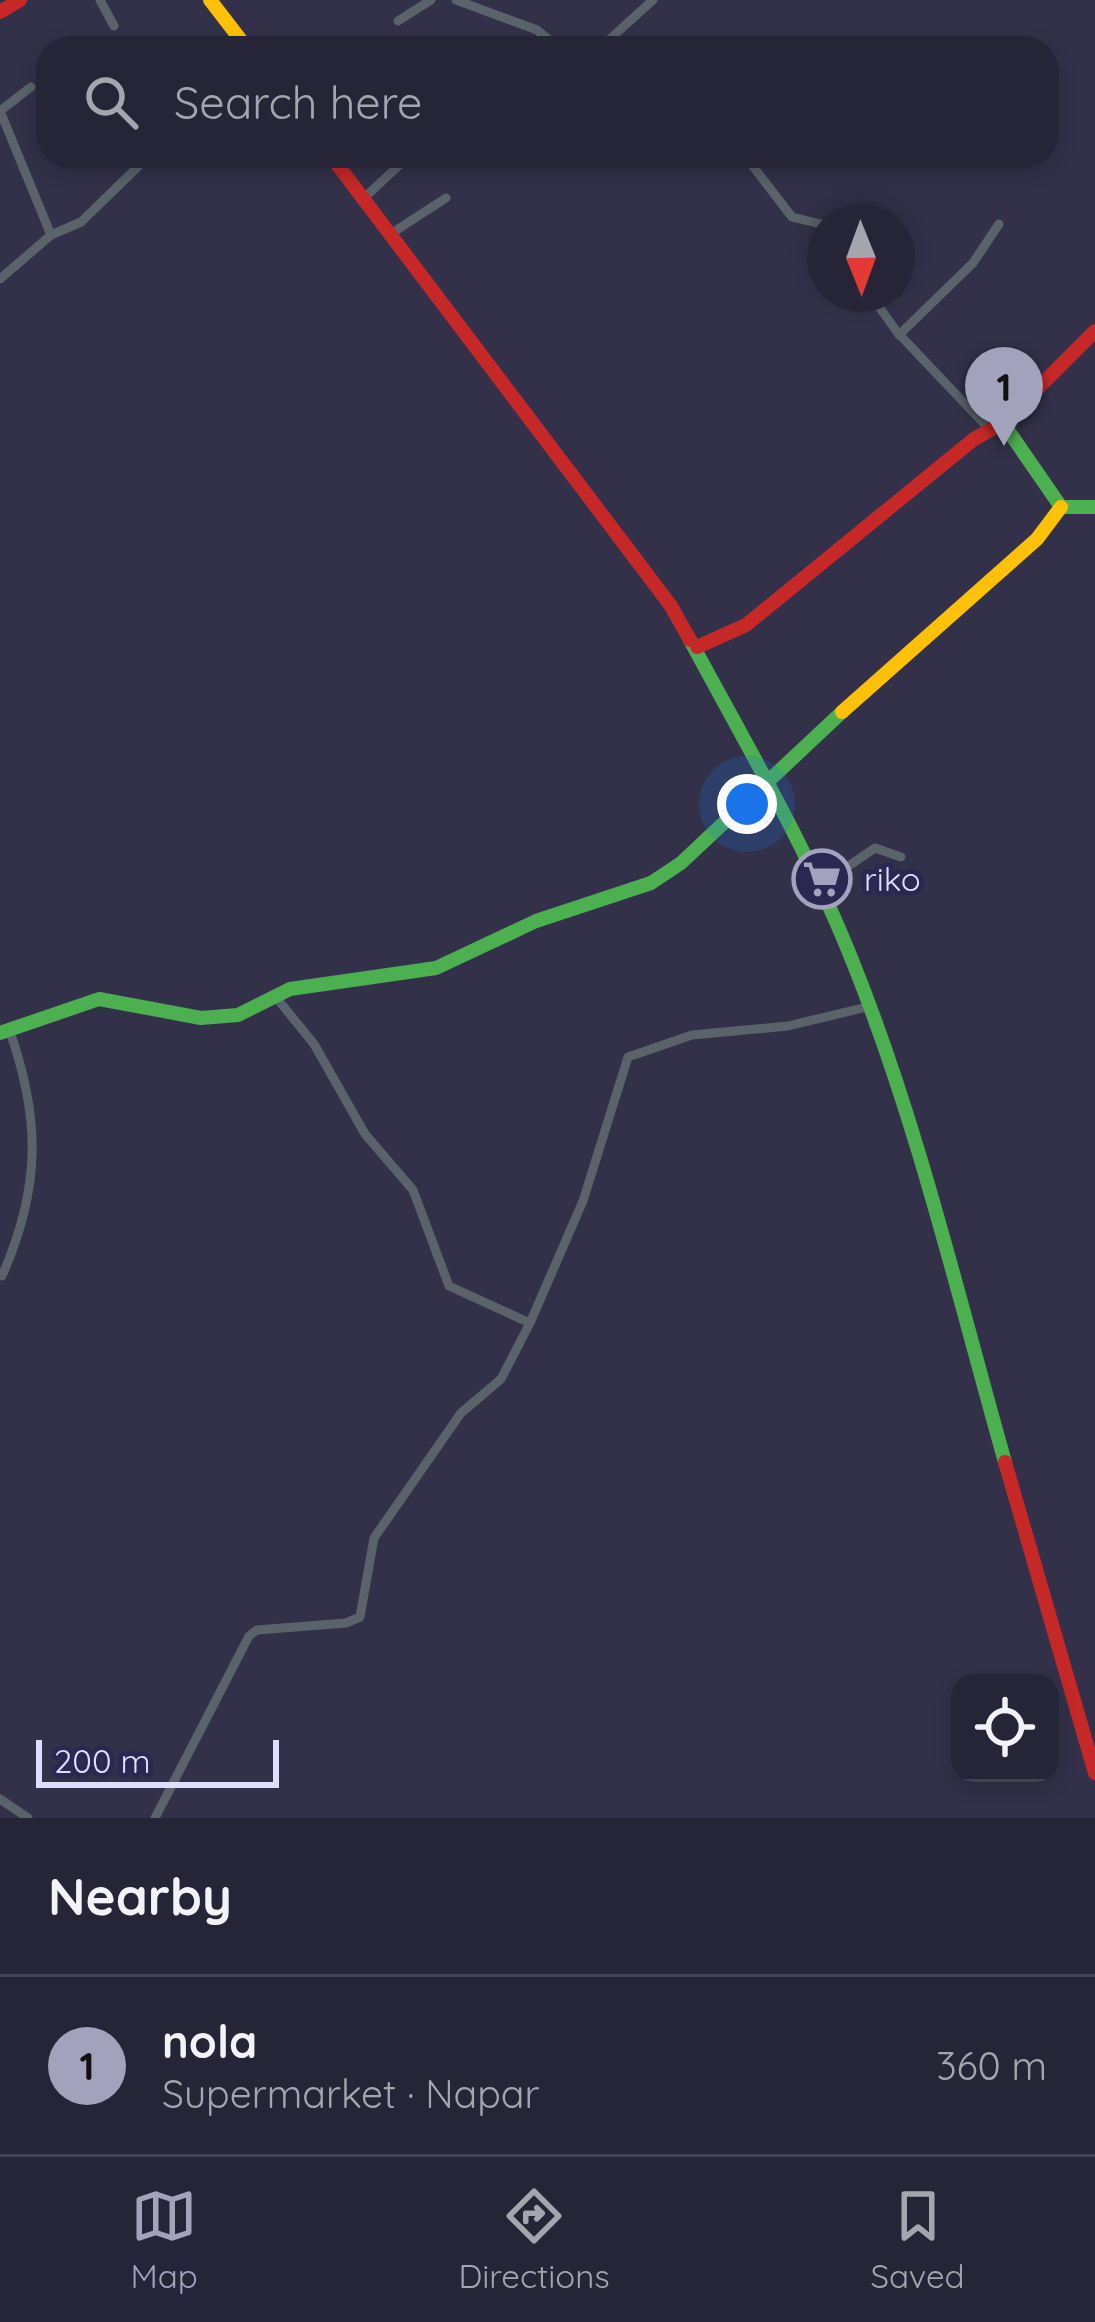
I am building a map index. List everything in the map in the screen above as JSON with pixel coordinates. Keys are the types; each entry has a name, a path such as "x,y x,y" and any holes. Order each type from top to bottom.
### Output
{"street":[{"path":"0,12 20,0"},
{"path":"100,0 114,26"},
{"path":"210,0 238,36"},
{"path":"398,21 430,0"},
{"path":"456,0 544,36"},
{"path":"613,36 652,0"},
{"path":"31,87 0,111 51,235"},
{"path":"0,279 51,235 81,222 137,168"},
{"path":"340,168 697,647 766,780 871,1006 1095,1773"},
{"path":"364,198 397,168"},
{"path":"754,168 792,217 807,221"},
{"path":"392,233 446,199"},
{"path":"899,334 973,263 1000,224"},
{"path":"883,312 899,334 1037,465 1061,507"},
{"path":"697,647 746,625 996,427 1095,331"},
{"path":"1061,507 1095,507"},
{"path":"2,1276 21,1229 35,1147 26,1082 4,1031 86,1001 112,1000 201,1018 238,1015 275,995 310,985 436,968 536,921 651,883 682,863 766,780 1037,539 1061,507"},
{"path":"816,888 875,848 902,857"},
{"path":"275,995 314,1044 365,1134 413,1190 449,1286 530,1324"},
{"path":"155,1818 249,1636 360,1617 374,1538 460,1413 501,1379 530,1324 583,1201 630,1055 692,1034 788,1026 871,1006"},
{"path":"0,1798 28,1818"}],"traffic: fast":[{"path":"1003,423 1061,507"},
{"path":"1061,507 1095,507"},
{"path":"690,640 798,841 877,1025 918,1149 1005,1462"},
{"path":"0,1033 99,999 201,1018 238,1015 290,989 436,968 536,921 651,883 681,863 842,712"}],"traffic: slow":[{"path":"210,0 238,36"},
{"path":"842,712 1037,539 1061,507"}],"traffic: jam":[{"path":"0,12 20,0"},
{"path":"340,168 671,606 690,640"},
{"path":"697,647 746,625 974,439 1003,423 1095,331"},
{"path":"1005,1462 1095,1773"}],"place":[{"name":"nola","path":"1004,446"},
{"name":"riko","path":"822,879"}]}
